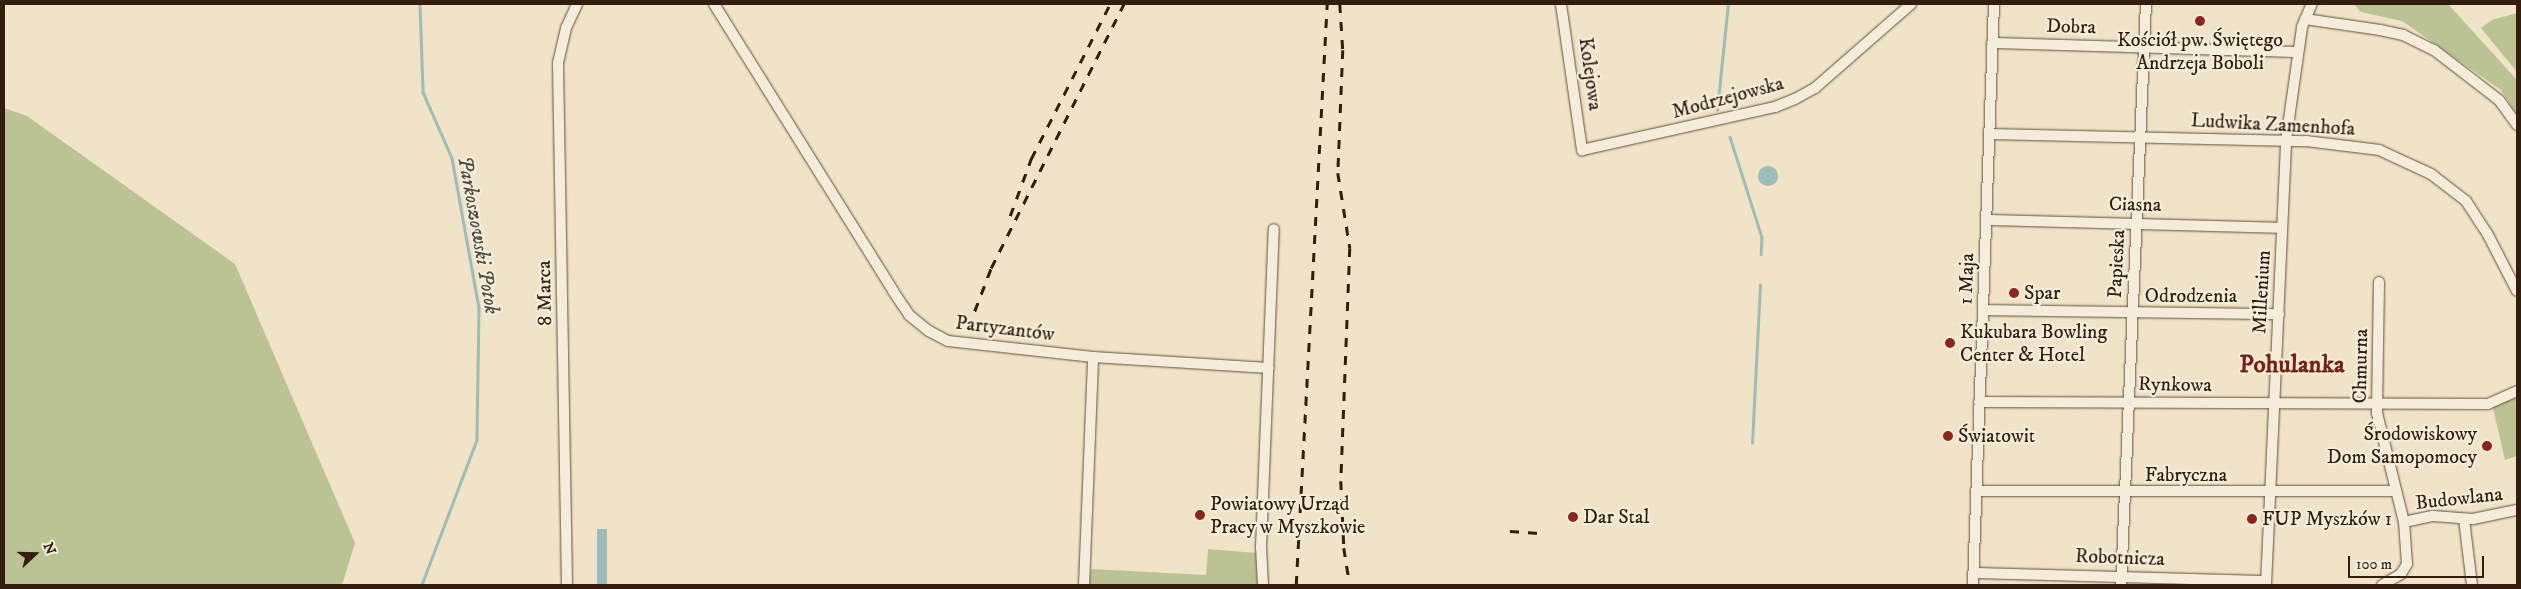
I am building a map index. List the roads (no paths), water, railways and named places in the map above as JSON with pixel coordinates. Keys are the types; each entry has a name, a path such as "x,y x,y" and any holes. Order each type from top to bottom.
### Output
{"street":[{"name":"8 Marca","path":"567,585 558,63 566,28 578,4"},
{"name":"Partyzantów","path":"714,4 909,315 948,341 1093,357 1269,368"},
{"name":"Kolejowa","path":"1561,4 1582,150"},
{"name":"Modrzejowska","path":"1582,150 1767,109 1795,99 1815,88 1911,4"},
{"name":"1 Maja","path":"1973,585 1994,4"},
{"name":"Papieska","path":"2121,580 2146,4"},
{"name":"Millenium","path":"2266,583 2268,492 2279,314 2286,140 2298,52 2305,19 2312,4"},
{"path":"2305,19 2380,30 2404,36 2434,50 2499,100 2517,125"},
{"name":"Dobra","path":"1992,43 2298,52"},
{"name":"Ludwika Zamenhofa","path":"1990,134 2286,140 2332,142 2379,150 2431,174 2454,190 2476,215 2517,291"},
{"name":"Ciasna","path":"1986,220 2137,222 2282,228"},
{"path":"1262,585 1274,229"},
{"name":"Chmurna","path":"2380,282 2378,403 2404,522 2408,564 2401,574 2382,585"},
{"name":"Odrodzenia","path":"1983,310 2132,314 2279,314"},
{"path":"1084,585 1093,357"},
{"name":"Rynkowa","path":"1980,402 2130,401 2273,404 2488,404 2517,391"},
{"name":"Fabryczna","path":"1976,491 2396,491"},
{"name":"Budowlana","path":"2404,522 2433,516 2464,519 2517,510"},
{"path":"2464,519 2472,585"},
{"name":"Robotnicza","path":"1973,573 2121,580 2266,583"}],"water":[{"path":"1768,166 1775,169 1778,176 1775,183 1768,186 1761,183 1758,176 1761,169"},
{"path":"597,529 607,529 607,585 597,585"}],"waterway":[{"name":"Parkoszowski Potok","path":"420,4 423,92 452,158 479,308 477,440 422,585"},
{"path":"1717,110 1728,4"},
{"path":"1730,137 1762,237 1761,254"},
{"path":"1752,443 1760,285"}],"railway":[{"path":"1010,216 1031,159 1110,4"},
{"path":"968,328 991,268 1124,4"},
{"path":"1296,585 1327,4"},
{"path":"1340,4 1343,50 1338,173 1350,248 1341,481 1344,548 1350,585"},
{"path":"1510,531 1539,533"}],"place":[{"name":"Kościół pw. Świętego Andrzeja Boboli","path":"2200,21"},
{"name":"Spar","path":"2014,293"},
{"name":"Kukubara Bowling Center & Hotel","path":"1950,343"},
{"name":"Światowit","path":"1948,436"},
{"name":"Środowiskowy Dom Samopomocy","path":"2487,446"},
{"name":"Powiatowy Urząd Pracy w Myszkowie","path":"1200,515"},
{"name":"Dar Stal","path":"1573,517"},
{"name":"FUP Myszków 1","path":"2252,519"}],"district":[{"name":"Pohulanka","path":"2292,365"}]}
